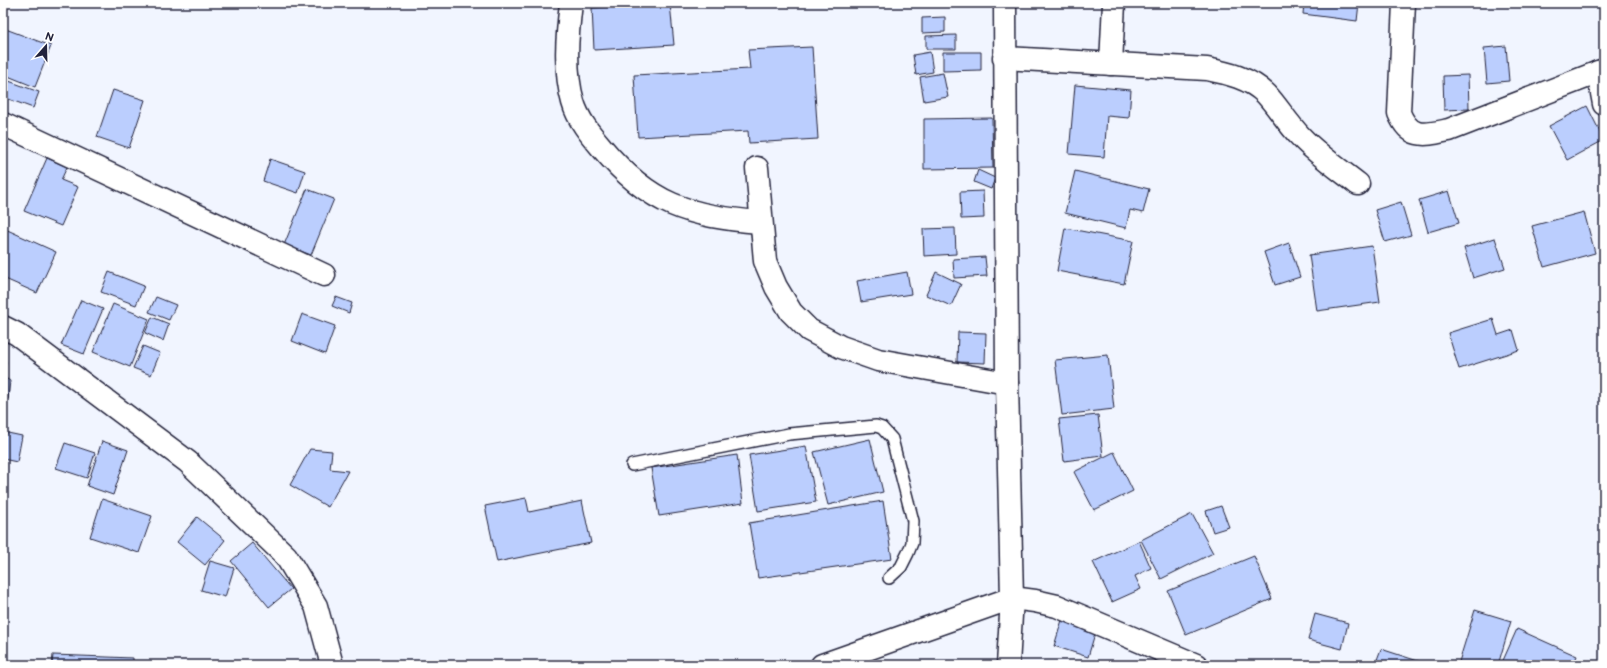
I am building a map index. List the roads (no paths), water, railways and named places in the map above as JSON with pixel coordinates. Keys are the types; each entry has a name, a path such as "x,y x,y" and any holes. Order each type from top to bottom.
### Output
{"street":[{"path":"570,3 567,43 569,82 574,104 587,131 619,168 651,195 684,210 720,219 760,222"},
{"path":"1005,3 1004,58 1007,383 1012,598 1008,665"},
{"path":"1111,64 1114,3"},
{"path":"1404,3 1399,113 1404,125 1414,133 1429,134 1449,130 1601,71 1604,104"},
{"path":"1004,58 1207,69 1228,73 1248,81 1265,94 1302,138 1326,160 1358,184"},
{"path":"3,124 324,275"},
{"path":"757,168 760,222 765,261 776,287 791,312 809,330 840,347 878,360 1007,383"},
{"path":"3,327 17,334 188,462 286,556 316,606 332,665"},
{"path":"822,665 1012,598 1035,600 1057,606 1196,665"}],"lane":[{"path":"632,466 789,434 876,426 882,428 892,439 913,521 912,542 908,553 901,567 889,578"}]}
